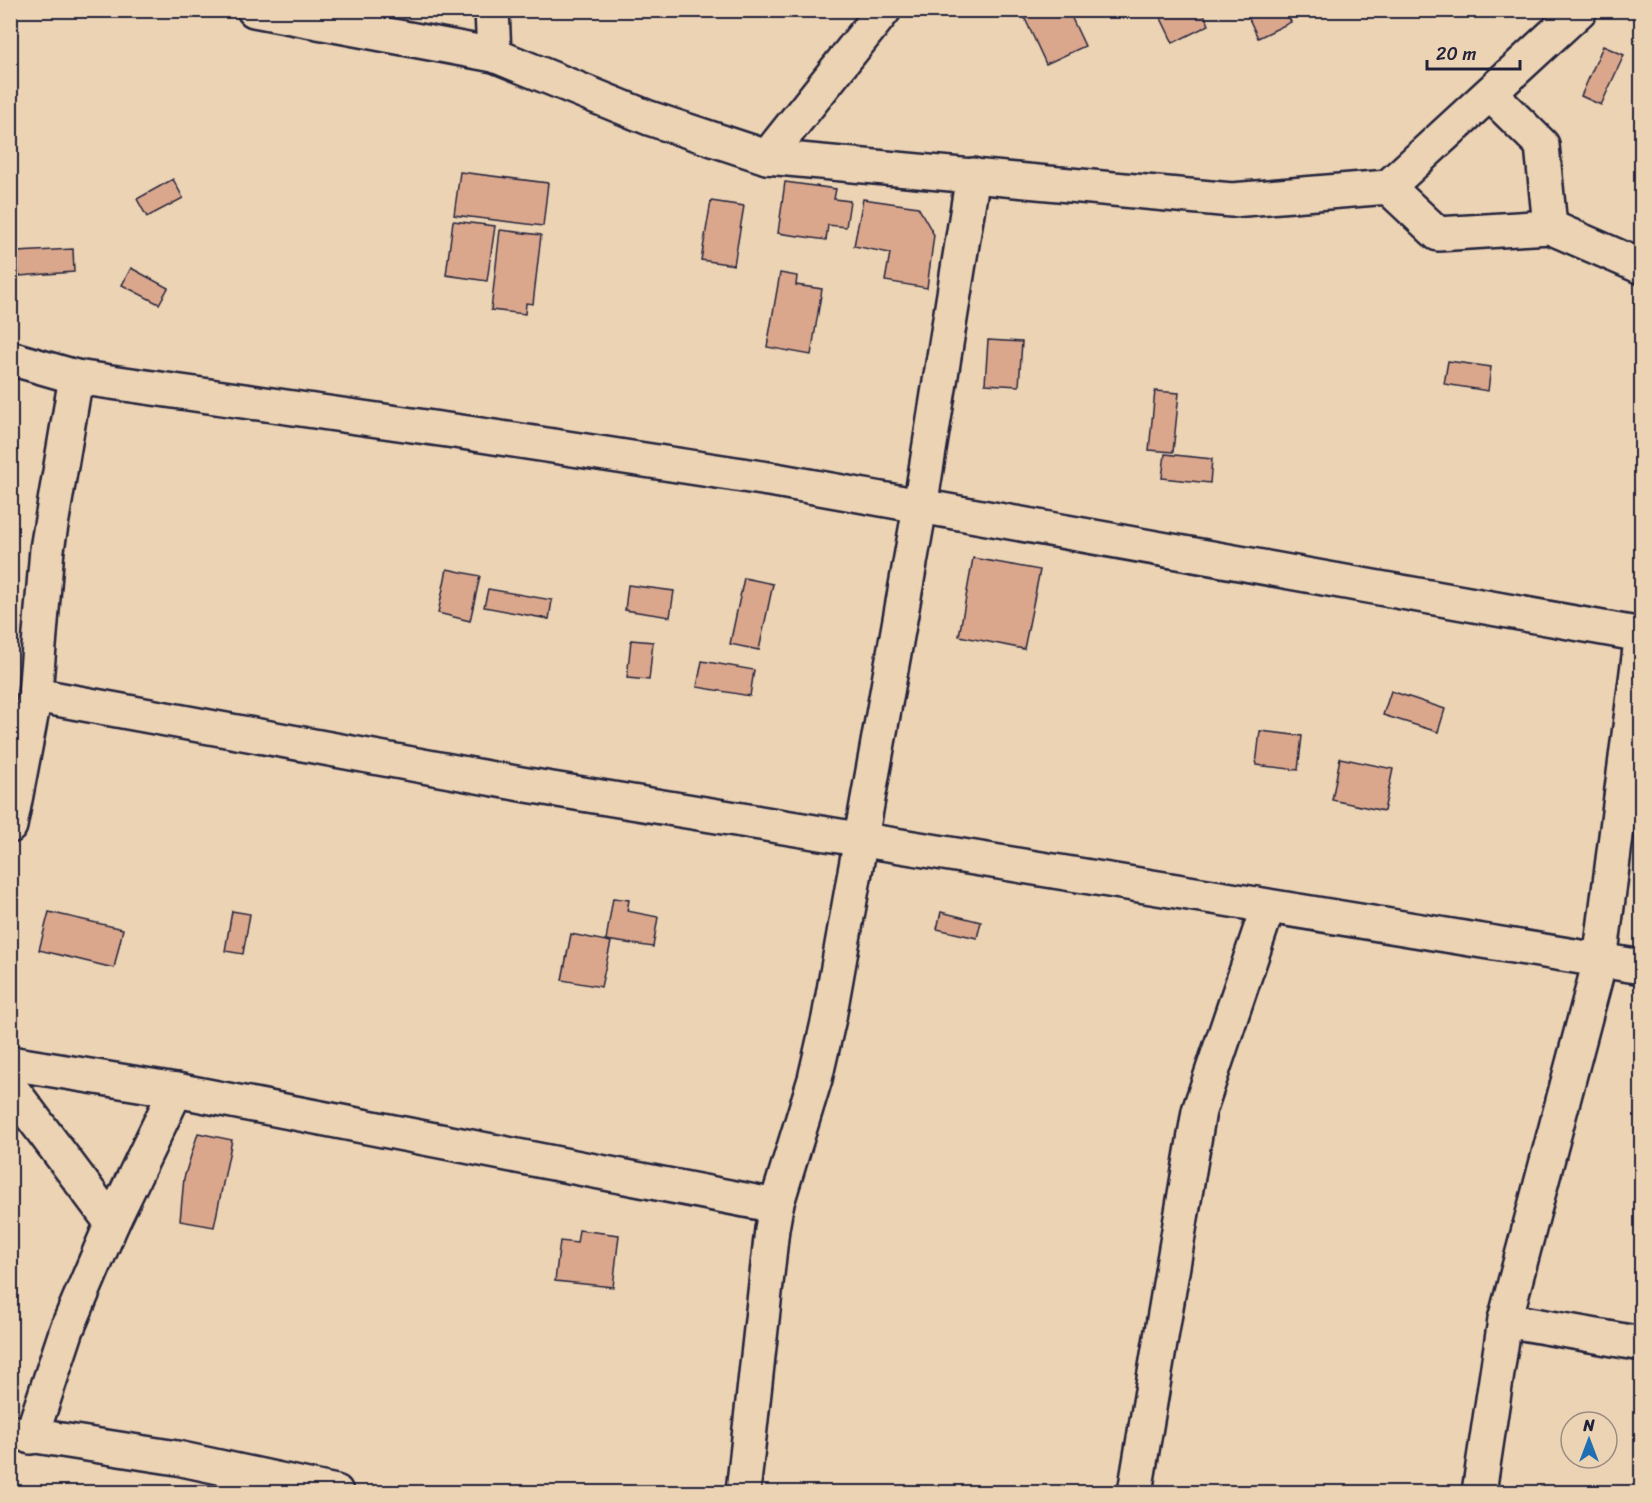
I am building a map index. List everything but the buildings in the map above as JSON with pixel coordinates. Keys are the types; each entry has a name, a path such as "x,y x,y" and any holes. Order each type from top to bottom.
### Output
{"street":[{"path":"254,10 494,55 649,118 767,157 1232,200 1388,187 1580,10"},
{"path":"492,10 494,55"},
{"path":"767,157 884,10"},
{"path":"1490,94 1542,146 1550,227"},
{"path":"743,1492 776,1206 818,1069 829,1018 920,507 973,175"},
{"path":"1388,187 1438,234 1550,227 1641,267"},
{"path":"10,358 76,377 775,480 1641,634 1600,961 1505,1320 1479,1492"},
{"path":"10,826 35,695 47,549 76,377"},
{"path":"35,695 520,784 1641,966"},
{"path":"1135,1492 1199,1111 1268,907"},
{"path":"10,1063 176,1090 776,1206"},
{"path":"10,1087 112,1223"},
{"path":"176,1090 112,1223 21,1434 177,1458 336,1492"},
{"path":"1505,1320 1641,1344"}]}
